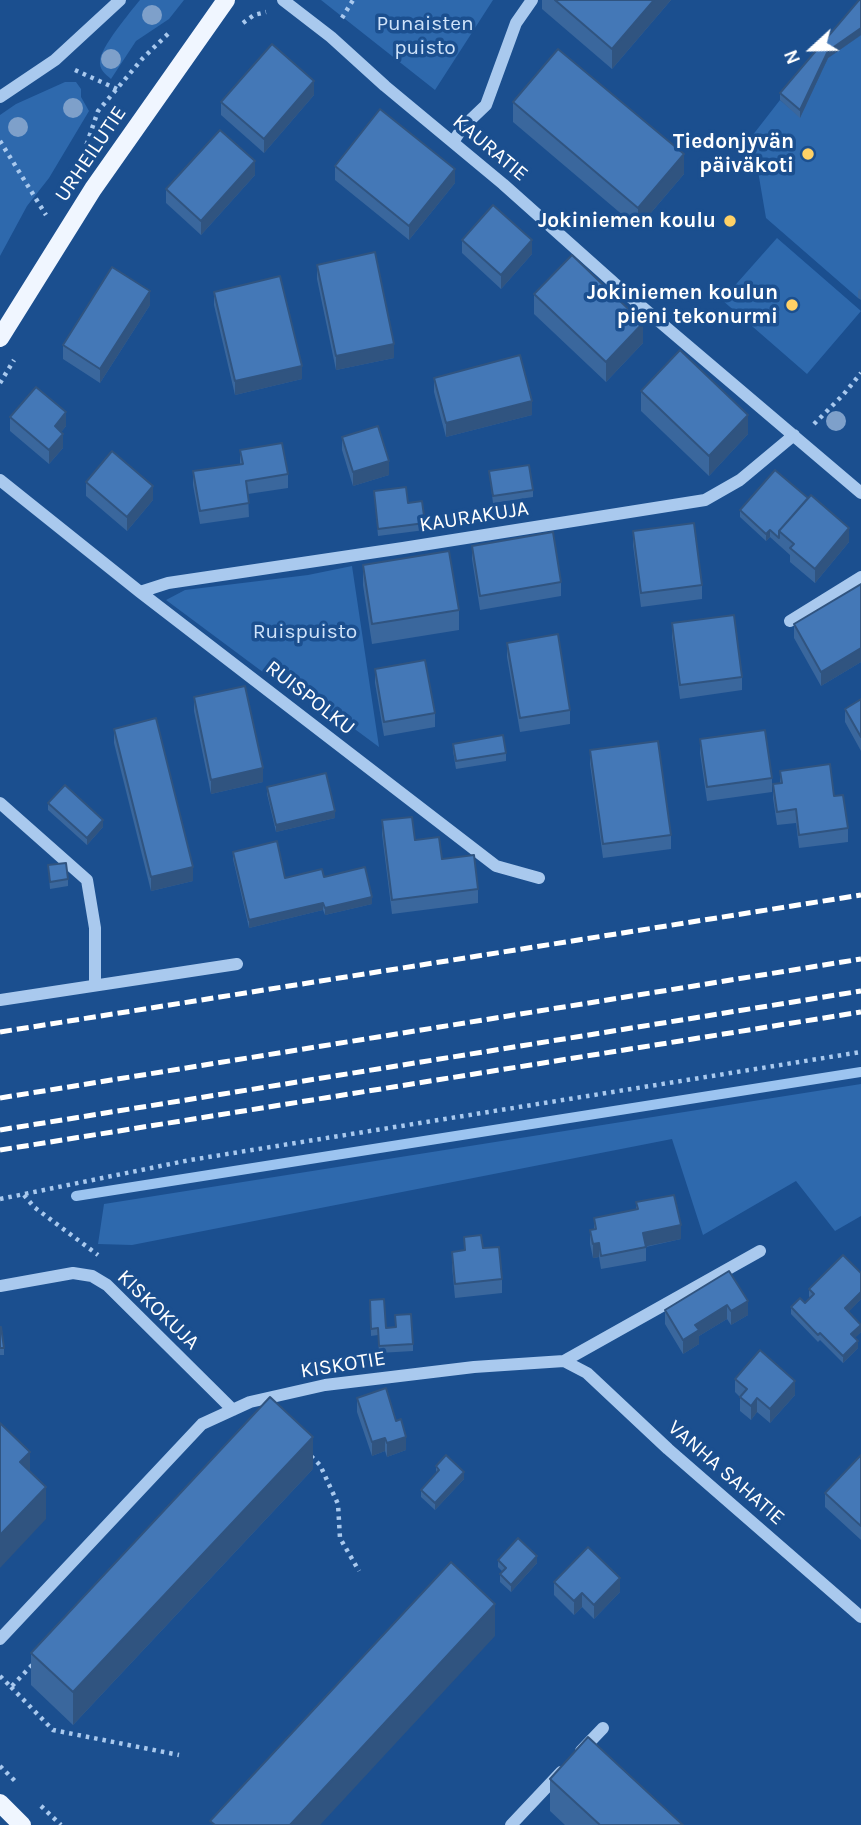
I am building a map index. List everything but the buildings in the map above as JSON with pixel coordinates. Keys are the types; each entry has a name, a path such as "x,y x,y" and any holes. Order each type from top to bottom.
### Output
{"main road":[{"name":"URHEILUTIE","path":"0,338 93,188 226,0"},
{"path":"0,1803 22,1825"}],"street":[{"path":"0,97 55,60 120,0"},
{"name":"KAURATIE","path":"283,0 331,37 614,283 861,492"},
{"path":"453,142 463,127 486,105 516,23 532,0"},
{"name":"KAURAKUJA","path":"140,592 168,583 705,500 740,480 794,435"},
{"name":"RUISPOLKU","path":"0,480 140,592 496,866 539,878"},
{"path":"790,621 861,577"},
{"path":"0,804 87,880 95,928 95,985"},
{"path":"0,1000 237,964"},
{"name":"KISKOTIE","path":"0,1639 202,1424 250,1402 325,1385 474,1367 564,1361 760,1251"},
{"name":"KISKOKUJA","path":"0,1286 73,1273 92,1276 107,1285 233,1410"},
{"name":"VANHA SAHATIE","path":"564,1361 587,1373 668,1449 861,1618"},
{"path":"511,1825 603,1728"}],"path":[{"name":"URHEILUTIE","path":"72,173 84,152 98,111 178,22"},
{"path":"55,60 117,89"},
{"name":"URHEILUTIE","path":"0,141 46,215 53,205"},
{"path":"794,435 812,426 843,396 861,373"},
{"path":"0,1199 190,1160 861,1052"},
{"path":"303,1448 320,1465 338,1504 340,1538 359,1571"},
{"path":"11,1687 39,1658"},
{"path":"0,1676 53,1730 179,1755"}],"green space":[{"path":"140,0 184,0 169,19 136,41 111,79 100,66 101,55"},
{"name":"Punaisten puisto","path":"321,0 493,0 435,90"},
{"name":"Tiedonjyvän päiväkoti","path":"861,35 861,296 858,298 766,218 752,136 780,100 800,117 828,58"},
{"path":"65,82 76,82 89,111 49,178 27,206 0,256 0,115 16,104"},
{"name":"Jokiniemen koulun pieni tekonurmi","path":"777,238 861,311 807,374 722,300"},
{"name":"Ruispuisto","path":"352,566 379,747 306,693 291,693 166,600 185,590 308,575"},
{"path":"861,1084 861,1216 835,1231 796,1181 703,1235 672,1139 132,1245 98,1244 104,1204"}],"waterway":[{"path":"76,1196 861,1072"}],"railway":[{"path":"0,1032 861,895"},
{"path":"0,1098 861,959"},
{"path":"0,1130 861,991"},
{"path":"0,1150 861,1012"}],"place":[{"name":"Tiedonjyvän päiväkoti","path":"808,154"},
{"name":"Jokiniemen koulu","path":"730,221"},
{"name":"Jokiniemen koulun pieni tekonurmi","path":"792,305"}]}
